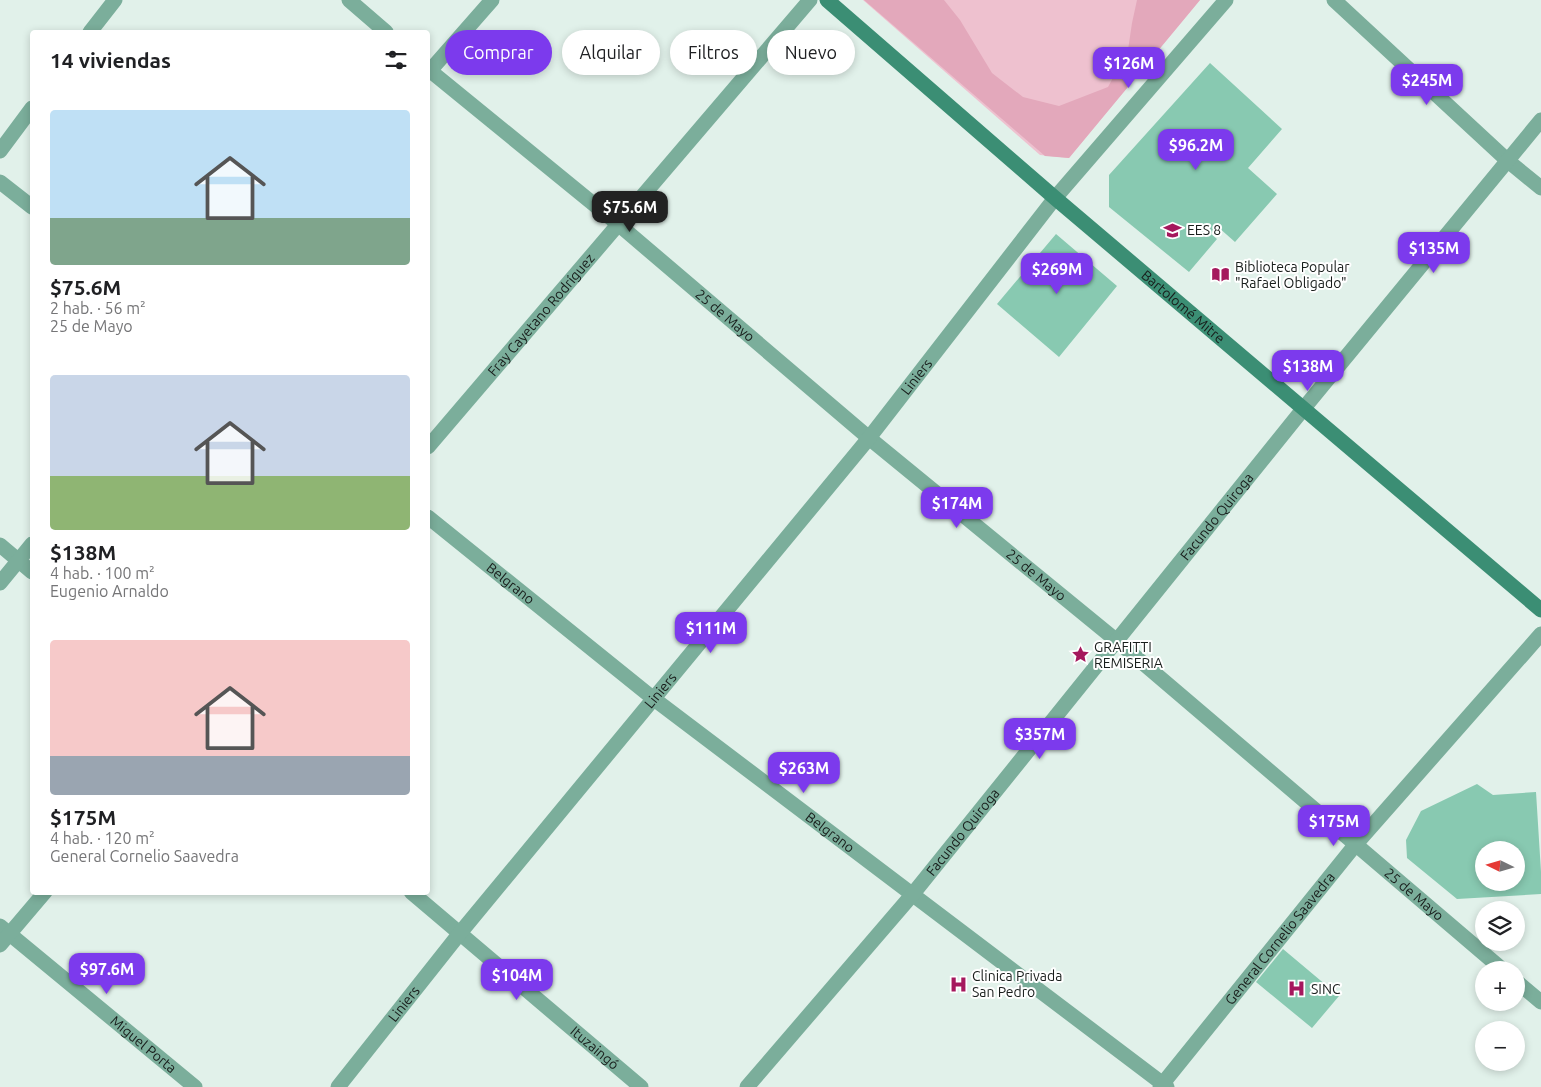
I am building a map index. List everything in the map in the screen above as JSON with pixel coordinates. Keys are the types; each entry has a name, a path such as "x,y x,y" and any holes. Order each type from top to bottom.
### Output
{"main road":[{"name":"Bartolomé Mitre","path":"827,0 1055,198 1541,610"}],"street":[{"path":"92,30 114,0"},
{"path":"349,0 384,30"},
{"path":"430,69 492,0"},
{"name":"Fray Cayetano Rodríguez","path":"430,444 810,0"},
{"name":"Liniers","path":"338,1087 460,933 869,438 1055,198 1226,0"},
{"path":"1334,0 1508,161 1541,188"},
{"name":"25 de Mayo","path":"430,73 618,224 869,438 1117,641 1492,961"},
{"path":"0,151 30,111"},
{"name":"Facundo Quiroga","path":"747,1087 912,895 1304,408 1541,120"},
{"path":"0,182 30,205"},
{"name":"Belgrano","path":"430,519 654,699 1163,1086"},
{"path":"0,545 30,570"},
{"path":"0,583 30,547"},
{"name":"General Cornelio Saavedra","path":"1163,1086 1356,844 1541,634"},
{"path":"3,935 42,895"},
{"name":"Ituzaingó","path":"415,895 641,1087"},
{"name":"Miguel Porta","path":"3,935 195,1087"},
{"path":"1525,989 1541,1002"}],"shaded area":[{"path":"863,0 1200,0 1069,158 1040,155"},
{"path":"864,0 944,0 960,20 992,73 1023,97 1059,106 1108,87 1128,50 1137,0 1200,0 1069,158 1045,156"}],"building":[{"path":"1210,63 1282,129 1248,168 1277,194 1235,242 1218,227 1211,234 1217,239 1189,272 1109,207 1109,175"},
{"path":"1056,234 1117,286 1059,357 997,304"},
{"path":"1477,784 1493,795 1536,792 1541,894 1457,899 1407,858 1406,840 1421,811"},
{"name":"SINC","path":"1283,949 1339,996 1312,1028 1256,982"}],"place":[{"name":"EES 8","path":"1173,230"},
{"name":"Biblioteca Popular \"Rafael Obligado\"","path":"1221,275"},
{"name":"GRAFITTI REMISERIA","path":"1080,655"},
{"name":"Clinica Privada San Pedro","path":"958,984"},
{"name":"SINC","path":"1297,989"}]}
